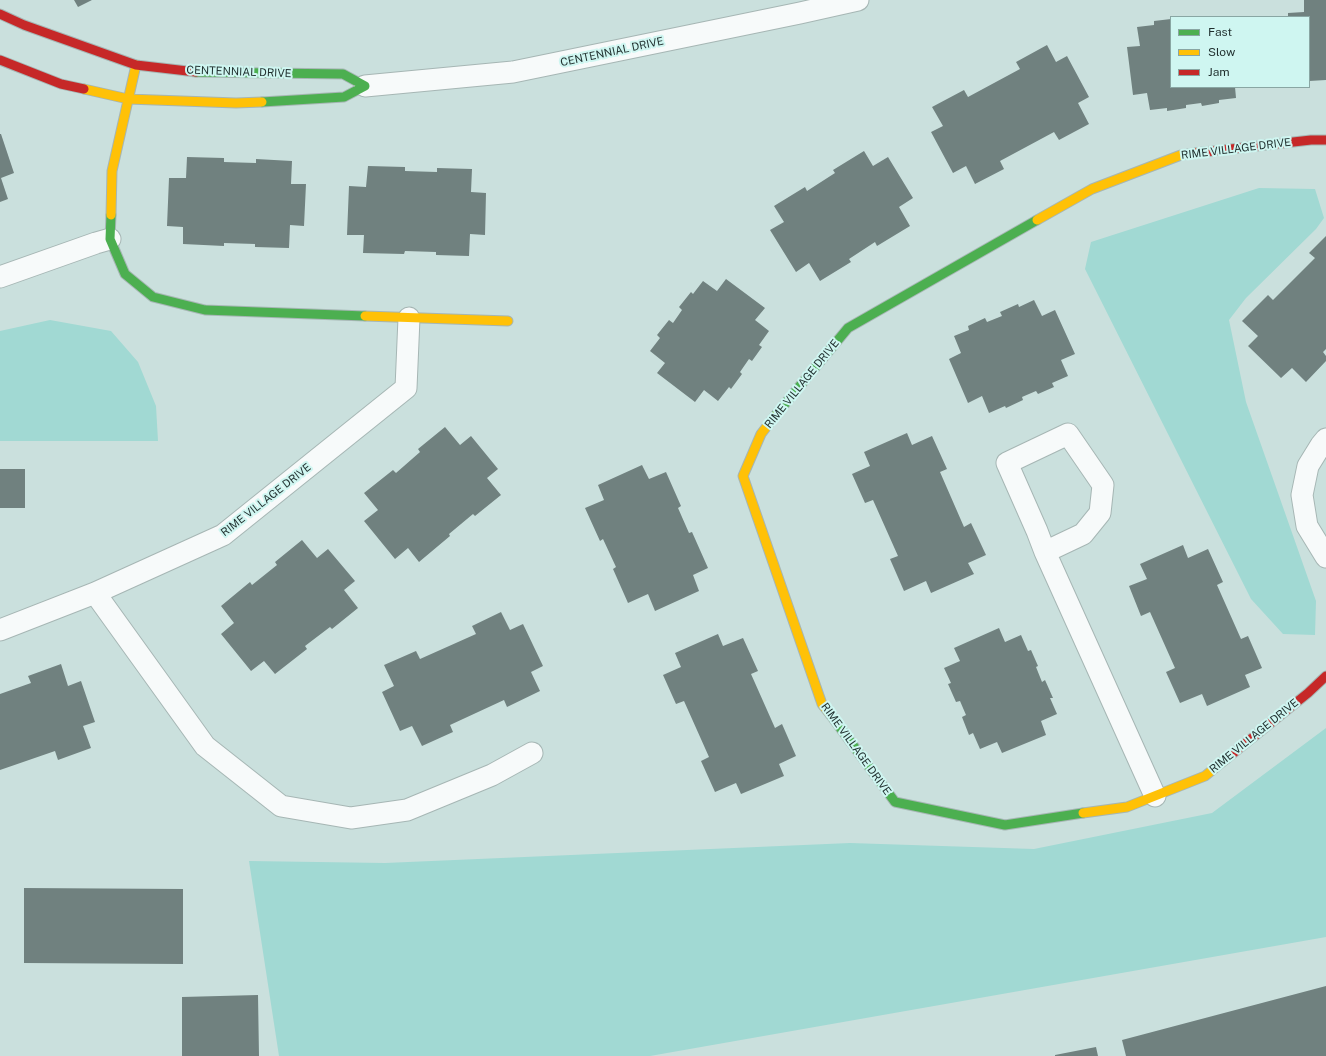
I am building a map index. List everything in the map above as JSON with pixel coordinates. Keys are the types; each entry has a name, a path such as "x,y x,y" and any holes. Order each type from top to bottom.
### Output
{"street":[{"name":"CENTENNIAL DRIVE","path":"0,60 61,84 128,99 236,102 344,97 365,86 513,72 858,0"},
{"name":"CENTENNIAL DRIVE","path":"0,14 24,25 136,65 202,73 343,74 365,86"},
{"path":"136,65 112,171 110,239 125,274 154,297 205,310 508,321"},
{"name":"RIME VILLAGE DRIVE","path":"1326,140 1311,140 1181,154 1092,189 848,328 787,400 761,434 743,476 822,704 895,802 1005,825 1127,807 1205,776 1308,693 1326,676"},
{"path":"0,277 110,239"},
{"name":"RIME VILLAGE DRIVE","path":"0,630 95,593 223,535 406,388 409,318"},
{"path":"1045,552 1083,534 1100,513 1103,485 1068,434 1007,464 1045,552 1155,796"},
{"path":"1326,440 1321,444 1308,466 1302,495 1308,526 1326,557"},
{"path":"95,593 205,746 281,806 351,818 407,810 492,775 532,753"}],"shaded area":[{"path":"1259,188 1315,189 1324,218 1316,229 1246,298 1229,320 1246,402 1316,601 1315,635 1283,634 1251,599 1085,269 1091,242"},
{"path":"50,320 111,331 138,362 156,406 158,441 0,441 0,331"},
{"path":"1326,728 1326,937 650,1056 279,1056 249,861 385,863 850,843 1034,849 1212,813"}],"building":[{"path":"74,0 92,0 78,7"},
{"path":"1304,0 1326,0 1326,80 1310,81 1310,16 1288,16 1288,13 1304,12"},
{"path":"1170,19 1170,88 1235,88 1236,98 1219,100 1219,103 1202,106 1201,103 1186,105 1186,108 1167,111 1167,108 1150,110 1147,93 1133,95 1127,47 1140,46 1137,27 1154,25 1154,21"},
{"path":"1047,45 1056,62 1067,56 1089,97 1078,103 1089,124 1059,140 1054,132 1000,161 1004,169 975,184 966,166 953,173 931,132 943,126 932,107 964,90 968,97 1020,69 1016,62"},
{"path":"0,134 14,173 1,178 8,199 0,202"},
{"path":"864,151 873,166 888,157 913,198 899,207 910,226 877,246 875,242 849,259 851,262 820,281 809,263 796,272 770,230 784,222 774,206 805,187 807,191 835,173 833,170"},
{"path":"187,157 224,158 224,162 256,163 256,159 292,161 291,184 306,184 304,226 290,225 289,248 255,247 255,244 224,243 224,246 183,244 183,227 167,226 169,178 186,178"},
{"path":"368,166 405,167 405,171 437,172 437,168 472,169 471,192 486,193 485,235 470,234 469,256 436,255 436,252 405,251 404,254 363,253 364,235 347,235 349,186 366,187"},
{"path":"1326,236 1326,349 1323,352 1326,356 1326,361 1306,382 1292,368 1281,378 1248,346 1258,336 1242,321 1268,295 1273,300 1315,258 1309,253"},
{"path":"726,279 765,308 755,320 769,331 759,345 762,347 752,361 749,359 740,372 742,374 731,389 729,387 718,401 704,390 695,402 657,373 665,363 650,351 660,338 657,335 669,320 673,323 682,310 679,307 691,292 693,294 703,281 717,291"},
{"path":"1034,300 1042,316 1055,310 1075,354 1061,360 1068,376 1052,383 1054,387 1038,394 1036,391 1022,397 1023,400 1006,408 1005,406 989,413 982,396 968,403 949,359 961,353 954,336 969,330 968,326 985,318 987,322 1002,316 1000,312 1018,304 1019,307"},
{"path":"445,427 460,445 471,436 498,469 487,478 501,495 475,516 473,514 419,562 408,548 395,559 364,521 378,510 364,493 393,470 396,473 420,452 418,449"},
{"path":"907,433 912,445 932,436 947,469 940,472 964,527 971,523 986,555 968,563 974,574 931,593 926,581 904,591 890,559 898,556 873,500 865,503 852,474 870,466 864,452"},
{"path":"642,465 649,479 666,472 681,506 678,508 689,533 692,532 708,568 693,575 699,591 655,611 648,594 628,603 613,569 616,567 603,539 600,541 585,508 604,500 598,485"},
{"path":"0,469 25,469 25,508 0,508"},
{"path":"302,540 317,558 328,549 355,581 344,590 358,608 332,629 330,627 305,646 307,649 275,674 264,661 251,671 221,634 234,623 221,606 250,582 252,585 277,565 275,562"},
{"path":"1183,545 1188,558 1208,549 1223,582 1217,585 1241,639 1248,636 1262,668 1245,675 1250,687 1207,706 1202,694 1180,703 1166,672 1175,668 1150,612 1141,616 1129,586 1147,579 1140,564"},
{"path":"501,612 510,630 523,624 543,666 531,672 540,691 507,707 504,700 450,725 453,732 422,746 412,726 400,731 382,692 394,686 384,665 416,651 420,659 476,634 472,626"},
{"path":"999,628 1005,642 1021,635 1028,651 1031,650 1038,666 1036,667 1042,682 1045,680 1053,698 1050,698 1057,714 1041,721 1046,735 1002,753 997,742 980,749 973,733 969,735 962,717 966,715 960,701 956,702 948,684 951,683 944,668 960,661 954,648"},
{"path":"718,634 723,646 743,638 758,671 751,674 775,728 782,724 796,756 779,764 784,776 741,794 736,783 715,792 701,761 709,757 684,701 676,704 663,675 681,667 675,653"},
{"path":"61,664 68,686 81,681 95,722 83,726 91,748 58,760 55,751 0,770 0,694 31,683 28,676"},
{"path":"24,888 183,889 183,964 24,963"},
{"path":"1326,986 1326,1056 1126,1056 1122,1040"},
{"path":"258,995 259,1056 182,1056 182,997"},
{"path":"1096,1047 1098,1056 1055,1056 1055,1055"}],"traffic: fast":[{"path":"196,72 343,74 365,86 344,97 262,102"},
{"path":"111,215 110,239 125,274 153,297 205,310 365,316"},
{"path":"774,417 848,328 1037,220"},
{"path":"830,714 895,802 1005,825 1083,813"}],"traffic: slow":[{"path":"111,215 112,171 136,65"},
{"path":"84,89 128,99 236,103 262,102"},
{"path":"1037,220 1092,189 1181,155 1195,153"},
{"path":"365,316 508,321"},
{"path":"774,417 761,434 743,476 822,704 830,714"},
{"path":"1083,813 1127,807 1205,776 1226,759"}],"traffic: jam":[{"path":"0,14 24,25 136,65 196,72"},
{"path":"0,60 61,84 84,89"},
{"path":"1195,153 1311,140 1326,140"},
{"path":"1226,759 1308,693 1326,676"}]}
